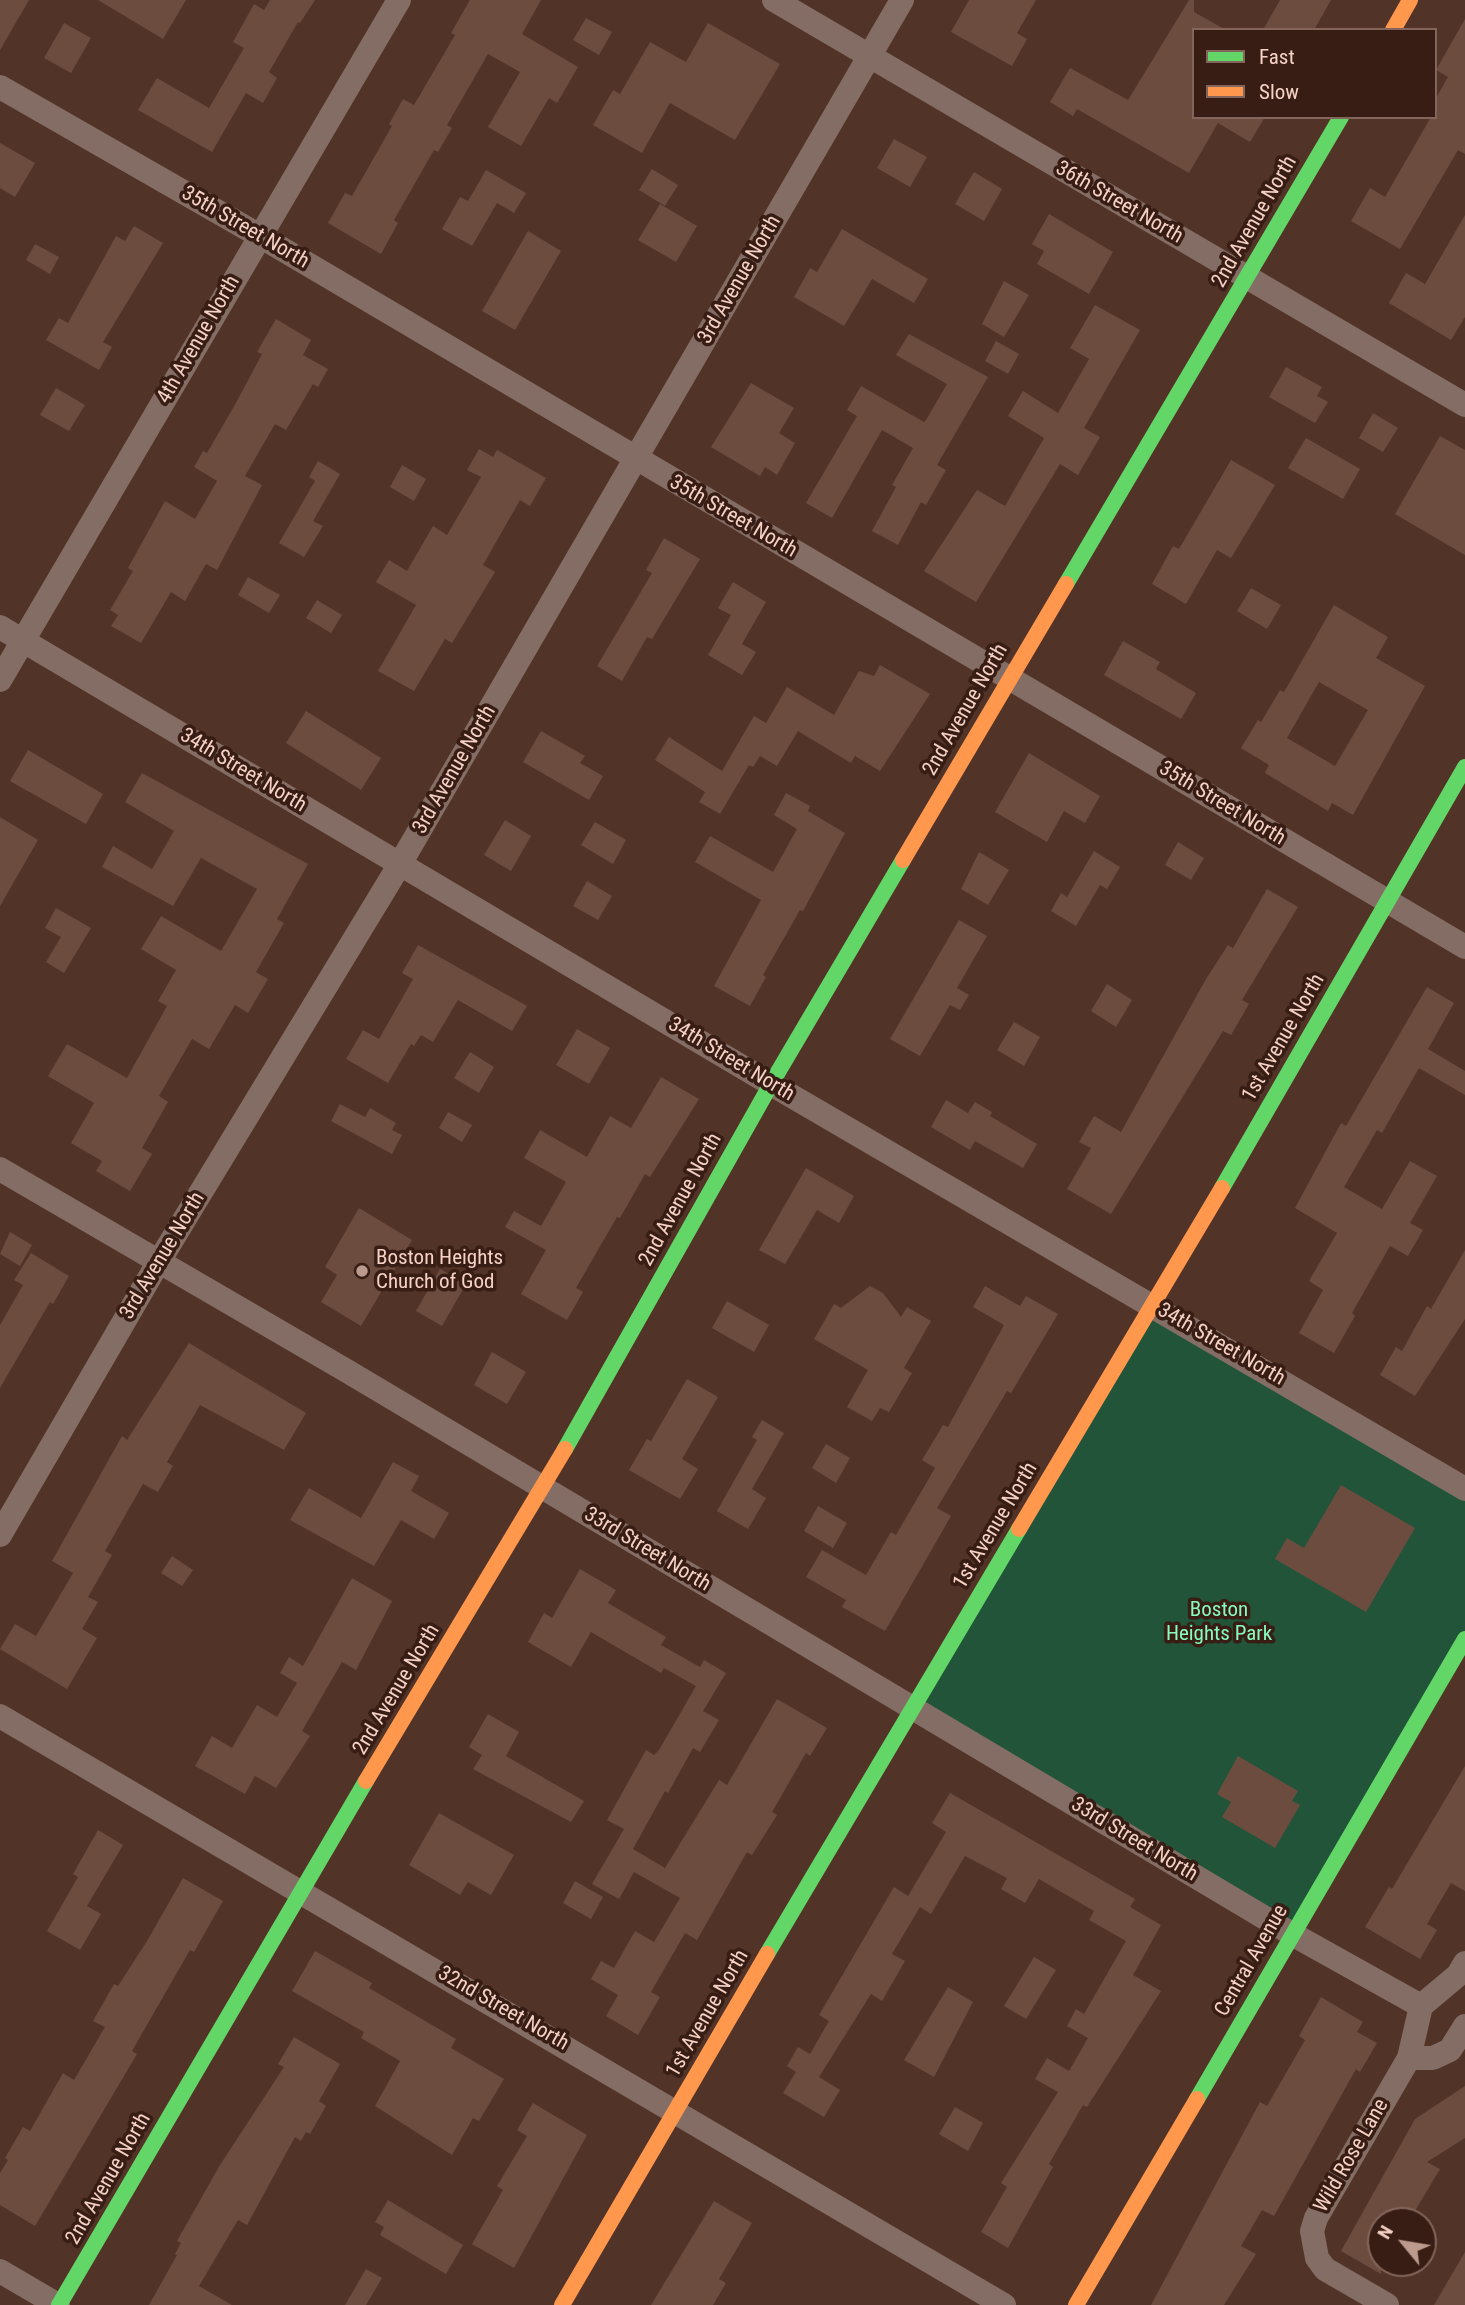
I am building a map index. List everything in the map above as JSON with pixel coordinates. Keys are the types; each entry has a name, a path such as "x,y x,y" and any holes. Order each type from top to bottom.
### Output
{"main road":[{"path":"1393,28 1410,0"},
{"name":"2nd Avenue North","path":"58,2305 300,1891 543,1488 771,1084 1340,119"},
{"name":"1st Avenue North","path":"562,2305 911,1707 1154,1305 1465,768"},
{"name":"Central Avenue","path":"1076,2305 1465,1639"}],"street":[{"name":"4th Avenue North","path":"0,680 399,0"},
{"name":"36th Street North","path":"774,0 1465,405"},
{"name":"3rd Avenue North","path":"0,1535 158,1263 400,864 902,0"},
{"name":"35th Street North","path":"0,87 260,236 1465,947"},
{"name":"34th Street North","path":"0,627 771,1084 1154,1305 1465,1489"},
{"name":"33rd Street North","path":"0,1170 543,1488 1292,1934"},
{"name":"32nd Street North","path":"0,1716 1004,2305"},
{"path":"1292,1934 1421,2006 1463,1975"},
{"name":"Wild Rose Lane","path":"1387,2305 1325,2269 1317,2258 1312,2231 1316,2218 1409,2057 1421,2006"},
{"path":"1409,2057 1433,2058 1450,2050 1465,2026"},
{"path":"0,2271 58,2305"}],"green space":[{"name":"Boston Heights Park","path":"1154,1305 1465,1489 1465,1639 1292,1934 911,1707"}],"building":[{"path":"0,0 29,0 0,50"},
{"path":"98,0 186,0 163,39"},
{"path":"270,0 315,0 300,23 298,22 269,72 277,78 263,103 246,93 212,152 138,110 157,78 209,108 244,48 233,42 254,4 264,10"},
{"path":"470,0 541,0 522,34 578,67 557,103 549,98 521,146 488,127 520,72 488,54 447,125 452,128 438,152 434,150 394,220 398,223 381,254 328,223 345,193 352,196 392,126 389,124 403,99 414,105 455,35 451,33"},
{"path":"969,0 1036,0 1017,33 1027,39 1012,66 951,32"},
{"path":"1189,0 1194,0 1194,12 1222,28 1192,28 1192,119 1264,119 1250,142 1218,123 1189,173 1077,109 1073,116 1050,102 1070,68 1128,100"},
{"path":"1280,0 1331,0 1315,28 1264,28"},
{"path":"586,18 612,32 599,55 573,40"},
{"path":"1465,19 1465,154 1458,150 1400,249 1351,221 1370,188 1385,197 1430,119 1437,119 1437,96 1448,77 1437,68"},
{"path":"64,23 91,38 71,73 44,58"},
{"path":"708,23 780,64 735,140 670,103 642,153 593,125 613,90 620,94 650,42 686,62"},
{"path":"894,139 927,157 910,187 877,168"},
{"path":"0,143 35,163 15,197 0,188"},
{"path":"652,169 678,185 665,206 639,190"},
{"path":"486,170 526,193 514,213 497,203 472,246 442,229 460,197 468,201"},
{"path":"974,172 1002,189 984,221 955,204"},
{"path":"660,204 697,226 676,262 638,240"},
{"path":"1049,214 1113,252 1089,294 1037,264 1044,251 1032,244"},
{"path":"1465,215 1465,317 1451,340 1389,303 1406,273 1425,284"},
{"path":"134,226 163,243 103,342 112,347 99,370 46,340 59,318 68,323 116,236 125,241"},
{"path":"842,229 928,279 914,303 872,279 844,326 794,297 810,268 817,272"},
{"path":"528,231 561,251 515,330 482,311"},
{"path":"35,244 59,257 50,274 26,260"},
{"path":"1004,281 1029,295 1004,337 982,324"},
{"path":"1095,305 1140,330 1084,428 1100,437 1078,475 1060,464 976,602 924,571 977,490 1005,506 1044,438 1008,416 1023,391 1058,413 1089,359 1070,348"},
{"path":"276,319 311,340 303,355 328,369 318,387 313,384 286,430 275,424 245,476 262,485 217,570 206,564 185,601 171,592 141,643 111,626 118,615 110,610 133,571 128,568 165,501 195,519 217,481 194,467 203,451 207,453 237,401 262,354 257,352"},
{"path":"909,334 988,377 937,465 946,470 926,505 921,502 898,545 872,531 896,487 892,485 913,448 882,430 832,518 806,503 857,416 847,410 861,386 924,422 926,420 947,384 896,355"},
{"path":"996,341 1019,354 1008,374 985,361"},
{"path":"1286,367 1322,387 1317,396 1328,402 1315,423 1269,397"},
{"path":"751,383 794,408 779,433 795,443 777,475 765,467 760,476 711,447"},
{"path":"56,388 85,405 69,431 40,415"},
{"path":"1373,413 1398,428 1383,452 1359,438"},
{"path":"1440,436 1465,450 1465,555 1395,514"},
{"path":"1306,438 1360,469 1343,499 1288,468"},
{"path":"479,449 493,457 497,450 546,478 530,506 520,500 483,565 495,572 452,643 445,639 414,691 378,671 416,605 376,582 389,560 407,571 433,526 447,535 481,477 467,470"},
{"path":"1231,460 1275,485 1231,558 1217,550 1186,604 1152,584 1173,546 1179,549"},
{"path":"318,461 340,474 313,521 323,526 304,557 279,543 315,481 309,477"},
{"path":"402,465 426,479 414,501 390,487"},
{"path":"664,538 700,559 652,639 647,637 622,681 597,666 652,573 646,570"},
{"path":"248,577 280,595 269,613 238,595"},
{"path":"733,582 766,602 742,644 756,652 742,675 708,655 731,615 718,608"},
{"path":"1251,588 1281,605 1267,629 1237,611"},
{"path":"317,600 342,615 331,633 306,618"},
{"path":"1334,605 1388,637 1376,658 1425,686 1353,815 1332,803 1328,811 1265,773 1269,765 1241,748 1280,690 1284,692","holes":["1319,682 1368,710 1335,766 1287,738"]},
{"path":"1123,641 1160,662 1156,669 1196,693 1181,719 1104,675"},
{"path":"880,665 930,694 880,771 855,756 851,763 798,731 777,766 760,756 753,767 749,765 720,814 699,802 705,792 655,760 669,737 722,771 754,716 766,723 787,687 834,715 859,671 874,676"},
{"path":"306,711 381,758 361,790 286,743"},
{"path":"541,731 585,756 580,763 603,776 589,800 523,762"},
{"path":"28,750 103,794 86,824 10,781"},
{"path":"1029,753 1100,796 1085,823 1064,811 1047,842 995,812"},
{"path":"142,773 308,864 277,919 284,923 256,972 268,979 248,1013 235,1005 209,1049 192,1039 159,1096 168,1102 142,1148 152,1154 130,1191 96,1171 102,1161 71,1143 94,1103 48,1076 67,1044 127,1078 167,1006 158,1001 176,970 141,949 161,916 221,951 257,889 201,858 173,906 102,867 113,846 152,869 174,831 125,802"},
{"path":"786,793 810,806 808,811 845,833 803,911 800,910 763,975 766,977 750,1006 714,986 761,900 695,862 710,836 773,872 797,829 774,815"},
{"path":"0,817 38,840 0,906"},
{"path":"505,820 531,836 511,871 484,855"},
{"path":"595,822 626,840 613,864 581,845"},
{"path":"1178,842 1204,858 1191,880 1165,865"},
{"path":"1094,851 1120,867 1107,889 1100,885 1076,926 1051,911 1061,893 1067,897"},
{"path":"979,852 1009,870 988,905 961,889"},
{"path":"587,881 612,896 598,920 573,906"},
{"path":"1267,889 1298,907 1242,1000 1249,1004 1231,1035 1223,1031 1111,1214 1067,1189 1091,1148 1079,1142 1094,1116 1121,1132 1206,979 1228,945 1233,948"},
{"path":"56,908 91,928 64,973 46,962 61,937 45,928"},
{"path":"959,920 987,936 957,988 969,995 960,1010 950,1005 920,1056 890,1039"},
{"path":"418,945 527,1006 512,1031 458,1000 433,1042 421,1035 414,1046 411,1044 388,1083 346,1059 363,1030 379,1039 413,979 402,973"},
{"path":"1107,984 1132,1000 1116,1027 1091,1011"},
{"path":"1427,987 1454,1003 1428,1049 1465,1071 1465,1095 1419,1068 1382,1133 1377,1130 1344,1187 1382,1209 1410,1161 1437,1176 1410,1223 1423,1230 1408,1256 1390,1246 1352,1313 1355,1316 1334,1353 1299,1333 1323,1290 1309,1281 1337,1233 1295,1208 1341,1123 1346,1126"},
{"path":"1014,1022 1040,1037 1024,1066 997,1050"},
{"path":"577,1029 610,1048 589,1084 556,1065"},
{"path":"470,1052 494,1067 479,1093 454,1078"},
{"path":"661,1077 699,1099 650,1177 645,1174 620,1218 617,1217 576,1288 583,1292 567,1320 521,1294 546,1250 505,1227 514,1211 541,1226 566,1182 524,1158 540,1130 587,1157 610,1116 631,1128"},
{"path":"946,1100 968,1113 975,1102 992,1112 990,1116 1037,1144 1023,1168 975,1141 970,1150 931,1127"},
{"path":"340,1104 365,1117 370,1108 396,1123 392,1130 402,1135 392,1154 331,1121"},
{"path":"448,1112 472,1125 462,1142 439,1128"},
{"path":"806,1168 854,1196 839,1223 817,1210 785,1264 759,1250"},
{"path":"359,1208 412,1240 361,1326 321,1302 337,1275 325,1267"},
{"path":"10,1232 32,1245 20,1266 0,1254"},
{"path":"1465,1250 1465,1319 1415,1396 1380,1375 1396,1347 1402,1351 1427,1306 1431,1309"},
{"path":"31,1253 69,1276 53,1304 50,1302 0,1388 0,1325 23,1285 14,1280"},
{"path":"440,1269 466,1284 442,1326 416,1311"},
{"path":"870,1286 883,1293 901,1317 907,1307 931,1321 904,1368 912,1373 889,1412 880,1408 872,1421 847,1407 868,1370 814,1339 834,1304 841,1308"},
{"path":"985,1286 1020,1306 1026,1296 1058,1314 1011,1393 1007,1391 937,1508 951,1516 885,1631 842,1607 846,1600 806,1577 822,1550 866,1575 891,1532 896,1535 935,1468 922,1460 943,1425 948,1427 1004,1325 973,1307"},
{"path":"727,1301 769,1325 754,1352 712,1328"},
{"path":"189,1343 306,1413 284,1450 200,1405 167,1462 173,1466 158,1492 143,1484 105,1551 112,1555 88,1597 98,1602 82,1629 97,1638 67,1689 0,1649 15,1624 36,1636 73,1573 52,1561 122,1436 127,1440"},
{"path":"492,1352 526,1372 507,1404 474,1385"},
{"path":"687,1379 718,1397 682,1459 698,1469 680,1499 629,1470 647,1439 651,1441"},
{"path":"762,1420 784,1433 752,1489 766,1498 748,1529 717,1511 757,1440 752,1437"},
{"path":"826,1444 850,1458 836,1483 812,1468"},
{"path":"393,1462 419,1476 411,1491 449,1513 434,1539 401,1520 374,1566 290,1520 309,1488 361,1518"},
{"path":"1341,1485 1415,1528 1366,1612 1275,1559 1287,1538 1304,1548"},
{"path":"818,1506 847,1523 833,1548 804,1531"},
{"path":"172,1556 193,1570 182,1586 161,1573"},
{"path":"580,1569 616,1590 608,1603 666,1637 661,1645 700,1667 704,1660 726,1673 703,1711 719,1720 700,1752 693,1748 668,1793 665,1791 633,1849 665,1868 719,1780 727,1785 777,1699 827,1728 810,1756 806,1753 772,1812 777,1815 752,1855 747,1852 697,1940 685,1933 651,1992 660,1997 638,2035 606,2016 618,1995 591,1979 601,1961 614,1968 635,1931 654,1942 680,1898 634,1872 619,1899 592,1884 624,1829 607,1820 646,1750 654,1755 659,1750 696,1686 664,1668 661,1673 591,1632 571,1667 528,1642 544,1613 552,1618"},
{"path":"352,1578 392,1601 356,1670 342,1662 302,1731 310,1736 276,1788 255,1776 245,1794 195,1766 212,1736 232,1748 257,1705 277,1717 297,1683 280,1673 289,1657 303,1666"},
{"path":"488,1714 519,1732 506,1756 584,1801 571,1822 473,1769 482,1755 469,1747"},
{"path":"1238,1756 1298,1791 1292,1801 1300,1805 1275,1848 1222,1817 1231,1802 1217,1794"},
{"path":"1465,1766 1465,1891 1451,1883 1427,1924 1437,1930 1420,1959 1365,1927 1389,1887 1392,1889"},
{"path":"950,1793 1135,1899 1130,1907 1161,1925 1133,1975 1161,1991 1087,2107 1083,2105 1049,2164 1053,2167 1008,2248 981,2232 1007,2187 1001,2183 1058,2092 1035,2079 1047,2058 1069,2071 1088,2038 1067,2026 1076,2009 1084,2014 1126,1941 1089,1920 1094,1911 1039,1879 1025,1903 1001,1889 1007,1878 965,1856 931,1914 920,1907 892,1954 905,1961 882,2001 871,1994 819,2077 840,2090 824,2117 783,2093 796,2072 787,2066 798,2047 810,2054 829,2021 819,2015 894,1887 908,1896 946,1832 932,1823"},
{"path":"439,1813 514,1855 491,1895 468,1882 460,1895 409,1865"},
{"path":"98,1830 123,1845 87,1906 101,1914 80,1950 47,1931 78,1877 73,1874"},
{"path":"183,1878 223,1901 194,1952 190,1950 132,2051 137,2054 35,2226 0,2205 0,2173 8,2160 5,2158 23,2127 30,2131 63,2073 74,2080 105,2027 93,2021 114,1984 118,1986 147,1941"},
{"path":"575,1881 603,1897 591,1919 563,1903"},
{"path":"315,1951 372,1983 369,1988 456,2039 451,2048 504,2079 479,2121 473,2118 452,2155 375,2106 400,2061 361,2038 364,2032 292,1991"},
{"path":"1034,1957 1056,1970 1026,2019 1004,2006"},
{"path":"948,1987 973,2002 934,2077 904,2060"},
{"path":"1321,1997 1363,2022 1357,2032 1377,2043 1360,2072 1356,2069 1274,2216 1262,2210 1241,2246 1256,2254 1224,2305 1151,2305 1260,2102 1267,2106 1305,2040 1299,2036"},
{"path":"294,2037 340,2064 319,2101 326,2106 310,2134 306,2132 301,2141 295,2137 247,2225 238,2220 199,2286 232,2305 149,2305 177,2255 175,2254 181,2243 177,2241 220,2165 284,2067 278,2064"},
{"path":"1465,2086 1465,2138 1427,2162 1440,2169 1417,2207 1367,2207 1367,2266 1341,2251 1415,2119"},
{"path":"533,2103 587,2135 514,2268 472,2244 503,2190 497,2186 527,2136 517,2130"},
{"path":"955,2107 983,2123 968,2151 939,2134"},
{"path":"388,2200 463,2245 446,2274 380,2235 384,2227 375,2222"},
{"path":"714,2201 752,2223 719,2279 726,2283 713,2305 651,2305"},
{"path":"1465,2252 1465,2305 1434,2305"},
{"path":"366,2269 382,2278 366,2305 345,2305"}],"traffic: fast":[{"path":"1066,584 1340,119"},
{"path":"1222,1188 1465,767"},
{"path":"565,1449 771,1084 903,860"},
{"path":"767,1954 1019,1529"},
{"path":"1197,2099 1465,1639"},
{"path":"59,2305 366,1781"}],"traffic: slow":[{"path":"1394,28 1410,0"},
{"path":"903,860 1066,584"},
{"path":"1019,1529 1222,1188"},
{"path":"366,1781 565,1449"},
{"path":"562,2305 767,1954"},
{"path":"1076,2305 1197,2099"}],"place":[{"name":"Boston Heights Church of God","path":"362,1271"}]}
